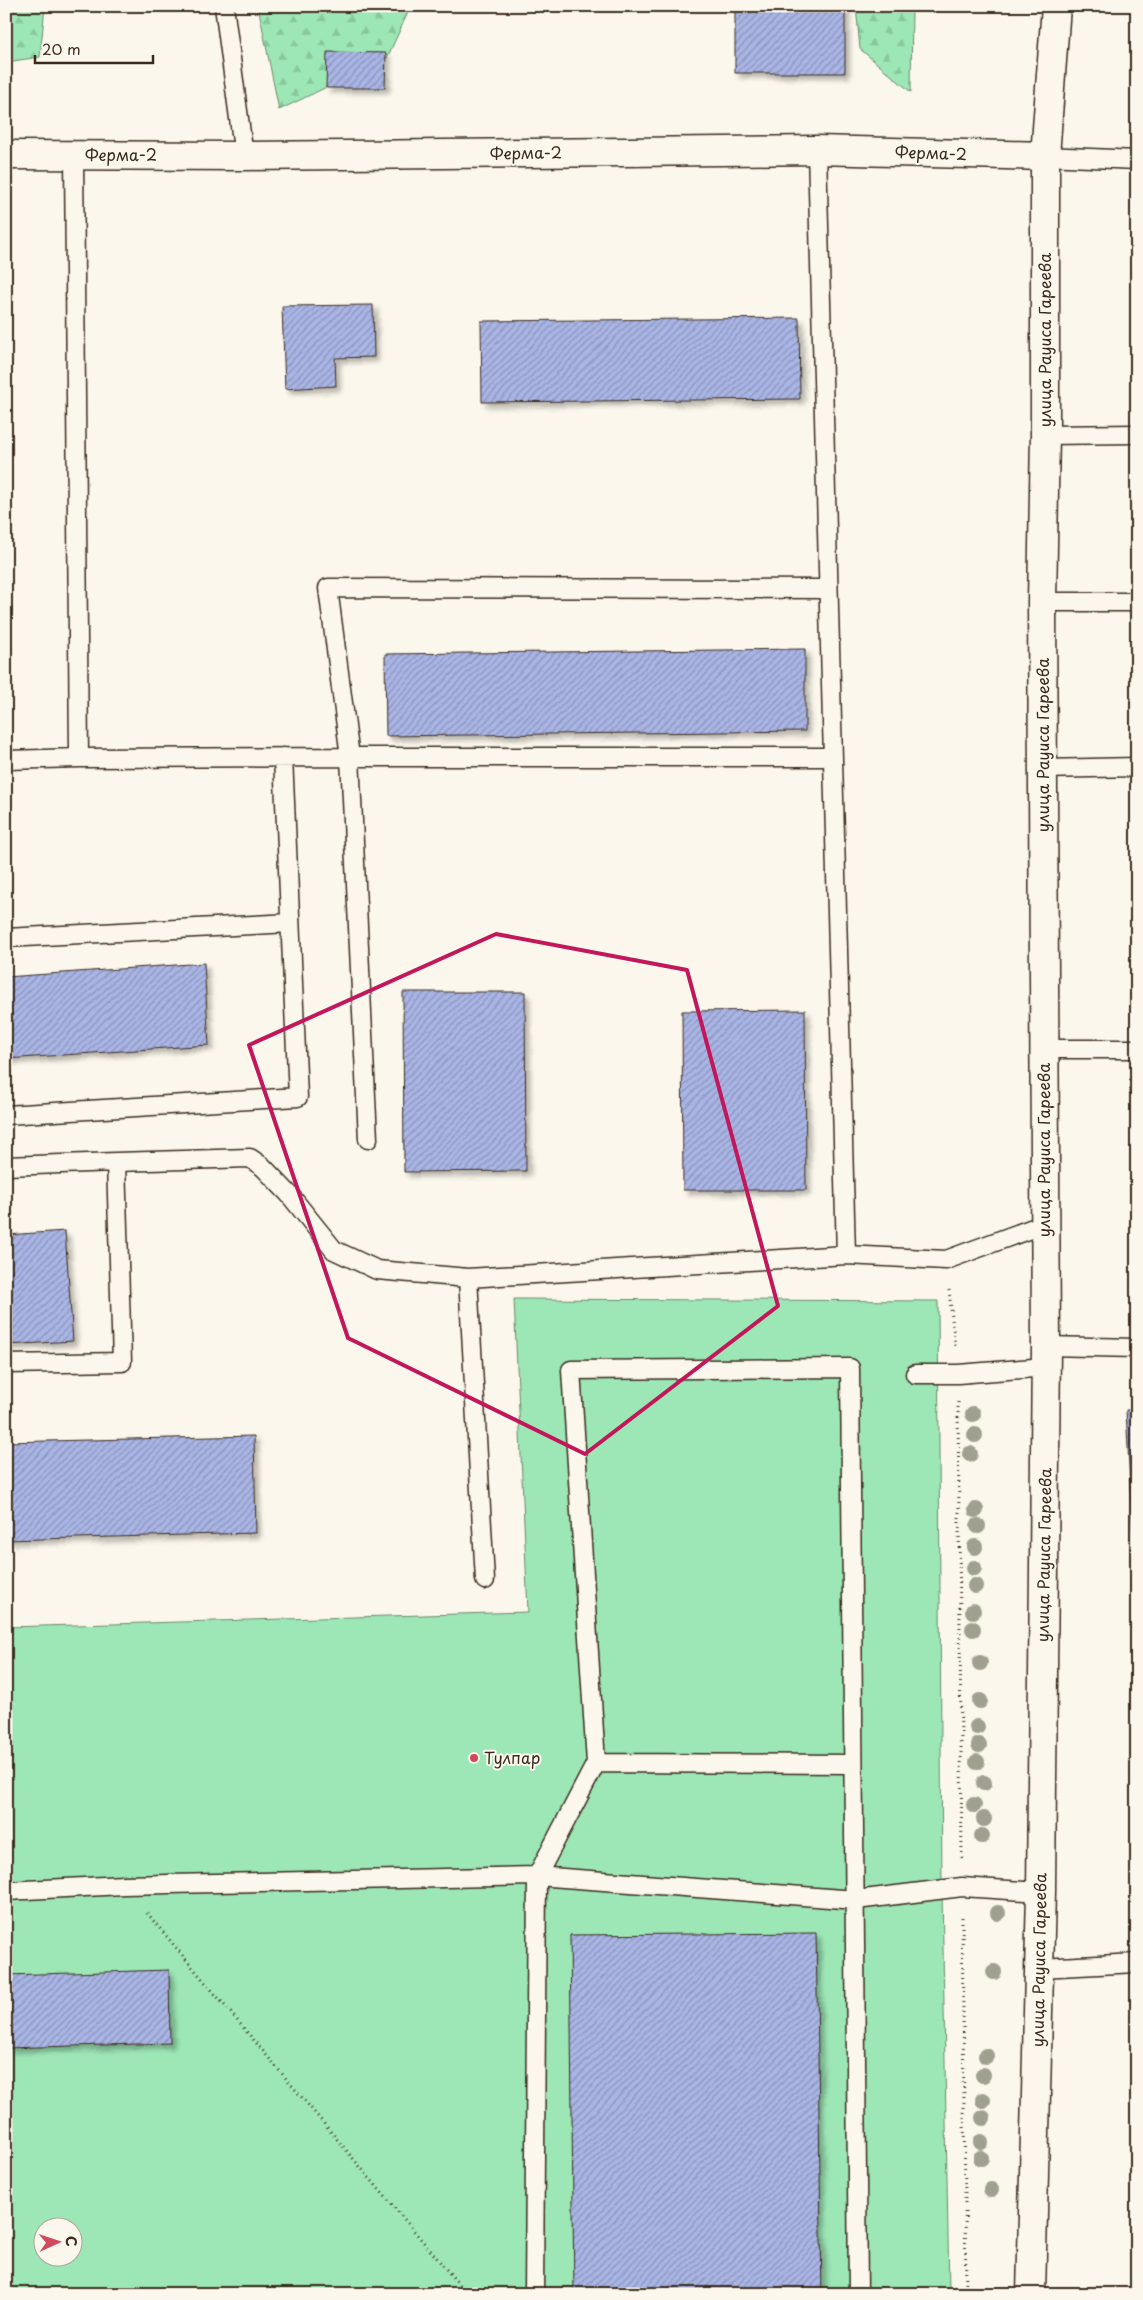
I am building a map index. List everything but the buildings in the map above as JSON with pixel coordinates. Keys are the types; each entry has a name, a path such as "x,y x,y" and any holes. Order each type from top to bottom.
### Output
{"street":[{"name":"улица Рауиса Гареева","path":"1031,2294 1039,1968 1046,1357 1042,602 1045,435 1045,156 1056,6"},
{"name":"Ферма-2","path":"6,155 244,156 817,150 1045,156"}],"lane":[{"path":"224,6 244,156"},
{"path":"817,150 846,1255"},
{"path":"74,155 79,758"},
{"path":"1045,156 1137,160"},
{"path":"1045,435 1137,434"},
{"path":"368,1139 350,757 328,588 828,589"},
{"path":"1042,602 1137,602"},
{"path":"6,760 283,757 832,757"},
{"path":"6,1115 298,1097 283,757"},
{"path":"1043,769 1137,767"},
{"path":"6,938 290,923"},
{"path":"1044,1049 1137,1049"},
{"path":"6,1166 250,1158 263,1167 289,1194 334,1250 377,1270 468,1278 846,1255 946,1260 1044,1224"},
{"path":"6,1364 122,1362 116,1162"},
{"path":"468,1278 485,1580"},
{"path":"915,1374 958,1374 1046,1357 1137,1348"},
{"path":"534,2294 537,1876 596,1763 571,1370 850,1368 858,2294"},
{"path":"596,1763 853,1764"},
{"path":"6,1891 124,1886 537,1876 856,1900 962,1887 1040,1892"},
{"path":"1039,1968 1137,1963"}],"path":[{"path":"946,1260 958,1374 966,2294"},
{"path":"124,1886 467,2294"}],"highlighted area":[{"path":"496,934 687,970 778,1306 585,1454 348,1338 249,1045"}],"green space":[{"path":"6,6 45,6 40,57 6,62"},
{"path":"258,6 411,6 387,58 279,110"},
{"path":"856,6 912,6 911,92 860,49"},
{"name":"Тулпар","path":"514,1299 938,1301 942,1889 949,2294 6,2294 6,1627 528,1612"}],"place":[{"name":"Тулпар","path":"474,1758"}]}
